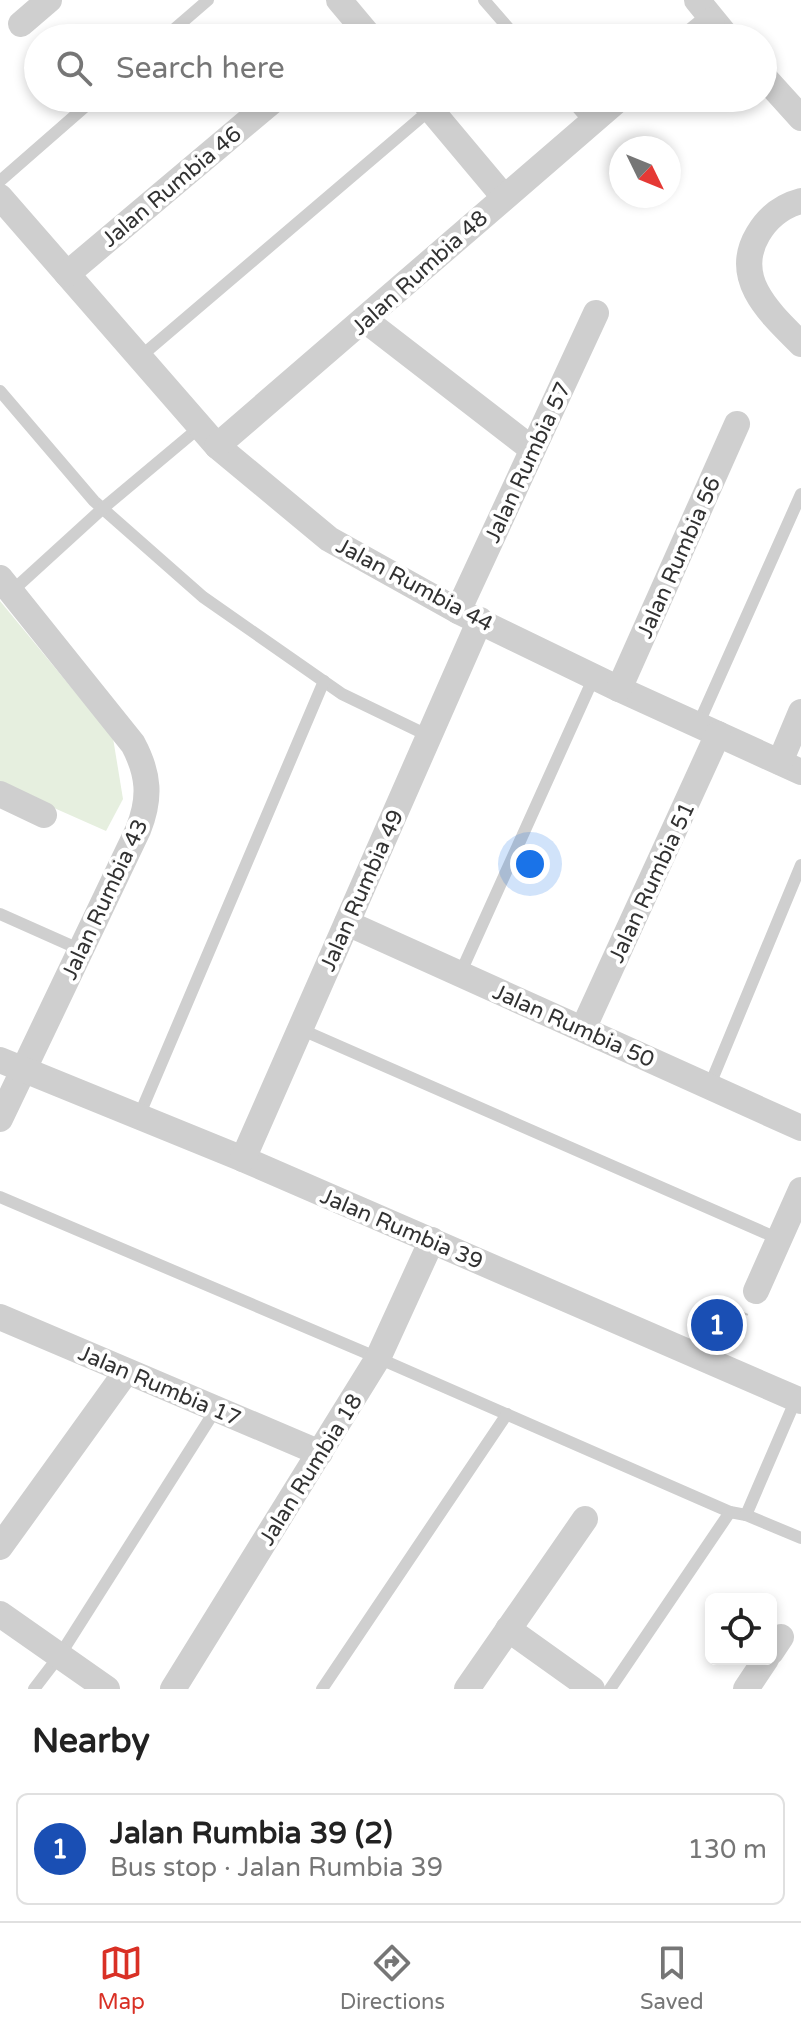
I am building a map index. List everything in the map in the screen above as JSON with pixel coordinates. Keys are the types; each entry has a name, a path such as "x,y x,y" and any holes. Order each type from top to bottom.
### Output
{"street":[{"path":"21,24 49,0"},
{"path":"339,0 353,24"},
{"path":"777,91 801,118"},
{"name":"Jalan Rumbia 46","path":"67,274 259,112"},
{"path":"433,112 504,197"},
{"name":"Jalan Rumbia 48","path":"209,436 365,320 604,112"},
{"name":"Jalan Rumbia 44","path":"0,197 209,436 340,546 469,616 790,767"},
{"path":"801,201 783,208 763,225 755,237 748,266 754,291 801,344"},
{"name":"Jalan Rumbia 57","path":"469,616 532,449 596,313"},
{"path":"365,320 532,449"},
{"name":"Jalan Rumbia 56","path":"619,689 737,424"},
{"name":"Jalan Rumbia 43","path":"0,1119 12,1064 81,950 145,811 147,779 142,760 133,744 5,585"},
{"name":"Jalan Rumbia 49","path":"243,1159 429,736 469,616"},
{"path":"790,767 801,712"},
{"name":"Jalan Rumbia 51","path":"583,1029 708,729"},
{"path":"0,794 44,815"},
{"name":"Jalan Rumbia 50","path":"347,923 801,1128"},
{"name":"Jalan Rumbia 39","path":"12,1064 243,1159 798,1400"},
{"path":"756,1291 801,1190"},
{"name":"Jalan Rumbia 18","path":"173,1689 378,1358 432,1240"},
{"name":"Jalan Rumbia 17","path":"0,1317 320,1453"},
{"path":"0,1547 9,1520 126,1372"},
{"path":"467,1689 585,1519"},
{"path":"0,1614 107,1689"},
{"path":"508,1629 592,1689"},
{"path":"746,1689 762,1665"}],"lane":[{"path":"180,24 208,0"},
{"path":"484,0 505,24"},
{"path":"0,181 79,112"},
{"path":"140,357 417,112"},
{"path":"581,112 591,123"},
{"path":"0,391 102,509 203,597 342,694 429,736"},
{"path":"5,585 102,509 209,436"},
{"path":"708,729 801,494"},
{"path":"460,974 594,677"},
{"path":"138,1118 324,681"},
{"path":"709,1087 801,865"},
{"path":"0,914 81,950"},
{"path":"300,1029 779,1239"},
{"path":"0,1197 730,1512 746,1515 801,1538"},
{"path":"746,1515 798,1400"},
{"path":"34,1689 60,1655 216,1409"},
{"path":"322,1689 507,1414"},
{"path":"610,1689 730,1512"}],"path":[{"path":"722,1368 756,1291"}],"green space":[{"path":"0,601 113,738 123,799 106,831 0,784"}],"place":[{"name":"Jalan Rumbia 39 (2)","path":"717,1325"}]}
